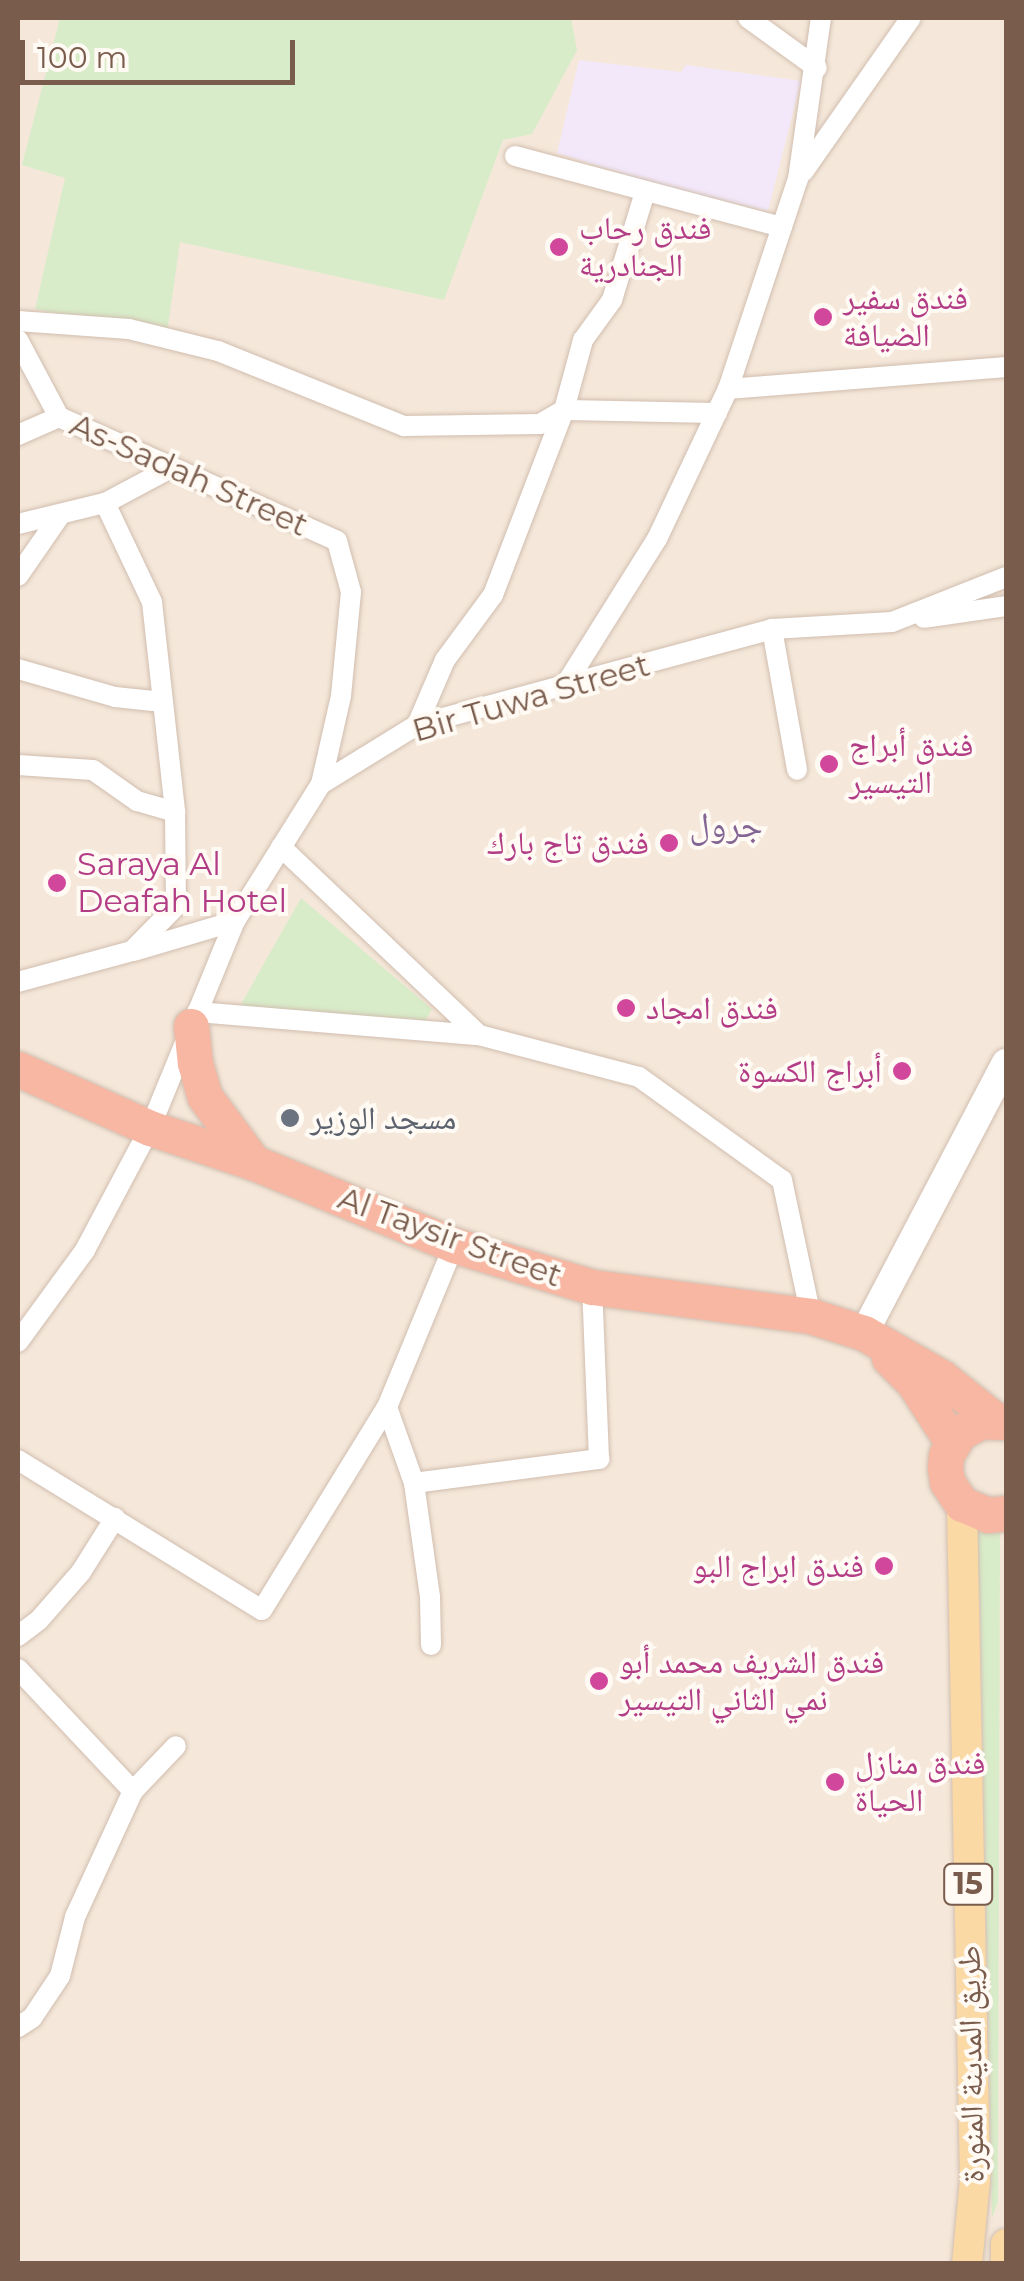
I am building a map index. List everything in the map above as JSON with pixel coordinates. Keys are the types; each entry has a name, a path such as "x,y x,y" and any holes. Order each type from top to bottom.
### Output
{"highway":[{"path":"194,1019 195,1063 206,1097 255,1164"},
{"name":"Al Taysir Street","path":"18,1069 150,1128 255,1164 454,1245 592,1286 810,1316 864,1333 942,1377 1001,1421"},
{"path":"864,1333 914,1382 952,1442"},
{"path":"1001,1421 970,1425 952,1442 946,1455 947,1482 962,1504 988,1515 1006,1513"}],"main road":[{"name":"طريق المدينة المنورة","path":"962,1504 975,2180 968,2264"},
{"path":"1006,2244 1006,2264"}],"street":[{"path":"748,18 816,68"},
{"path":"564,687 657,540 728,389 798,180 821,18"},
{"path":"798,180 911,18"},
{"path":"515,156 782,227"},
{"path":"418,725 445,660 493,595 564,410 583,340 612,300 645,192"},
{"path":"18,321 129,329 218,351 404,426 540,424 564,410 717,413"},
{"name":"As-Sadah Street","path":"18,340 59,417 169,470 338,541 351,592 341,696 321,784"},
{"path":"728,389 988,372 1006,367"},
{"path":"18,435 59,417"},
{"path":"18,524 105,503 169,470"},
{"path":"105,503 152,602 175,812 176,906 132,951"},
{"path":"18,576 60,514"},
{"name":"Bir Tuwa Street","path":"18,1342 85,1250 150,1128 235,921 321,784 418,725 772,629 892,622 1006,577"},
{"path":"892,622 1006,606"},
{"path":"772,629 797,770"},
{"path":"18,670 114,697 163,702"},
{"path":"18,765 93,770 137,801 175,812"},
{"path":"281,848 479,1035"},
{"path":"18,982 235,921"},
{"path":"194,1019 479,1035 639,1077 782,1180 810,1316"},
{"path":"864,1333 1006,1063"},
{"path":"18,1460 262,1610 387,1407 454,1245"},
{"path":"414,1483 599,1459 592,1286"},
{"path":"387,1407 414,1483 430,1597 431,1645"},
{"path":"18,1636 39,1620 81,1572 115,1518"},
{"path":"18,1669 133,1791"},
{"path":"18,2028 32,2018 60,1976 75,1917 133,1791 176,1746"}],"shaded area":[{"path":"18,18 1006,18 1006,2263 18,2263"},
{"path":"579,60 681,72 686,65 801,81 768,211 662,186 557,153"}],"green space":[{"path":"60,18 571,18 577,50 532,134 503,140 444,300 180,242 167,333 35,309 65,178 22,165"},
{"path":"301,898 432,1009 424,1023 240,1006"},
{"path":"1000,1525 998,2202 992,2218 980,1599 972,1536 976,1526"}],"place":[{"name":"فندق رحاب الجنادرية","path":"559,247"},
{"name":"فندق سفير الضيافة","path":"823,317"},
{"name":"فندق أبراج التيسير","path":"829,764"},
{"name":"فندق تاج بارك","path":"669,843"},
{"name":"Saraya Al Deafah Hotel","path":"57,883"},
{"name":"فندق امجاد","path":"626,1008"},
{"name":"أبراج الكسوة","path":"902,1071"},
{"name":"مسجد الوزير","path":"290,1118"},
{"name":"فندق ابراج البو","path":"884,1566"},
{"name":"فندق الشريف محمد أبو نمي الثاني التيسير","path":"599,1681"},
{"name":"فندق منازل الحياة","path":"835,1782"}],"district":[{"name":"جرول","path":"726,825"}]}
